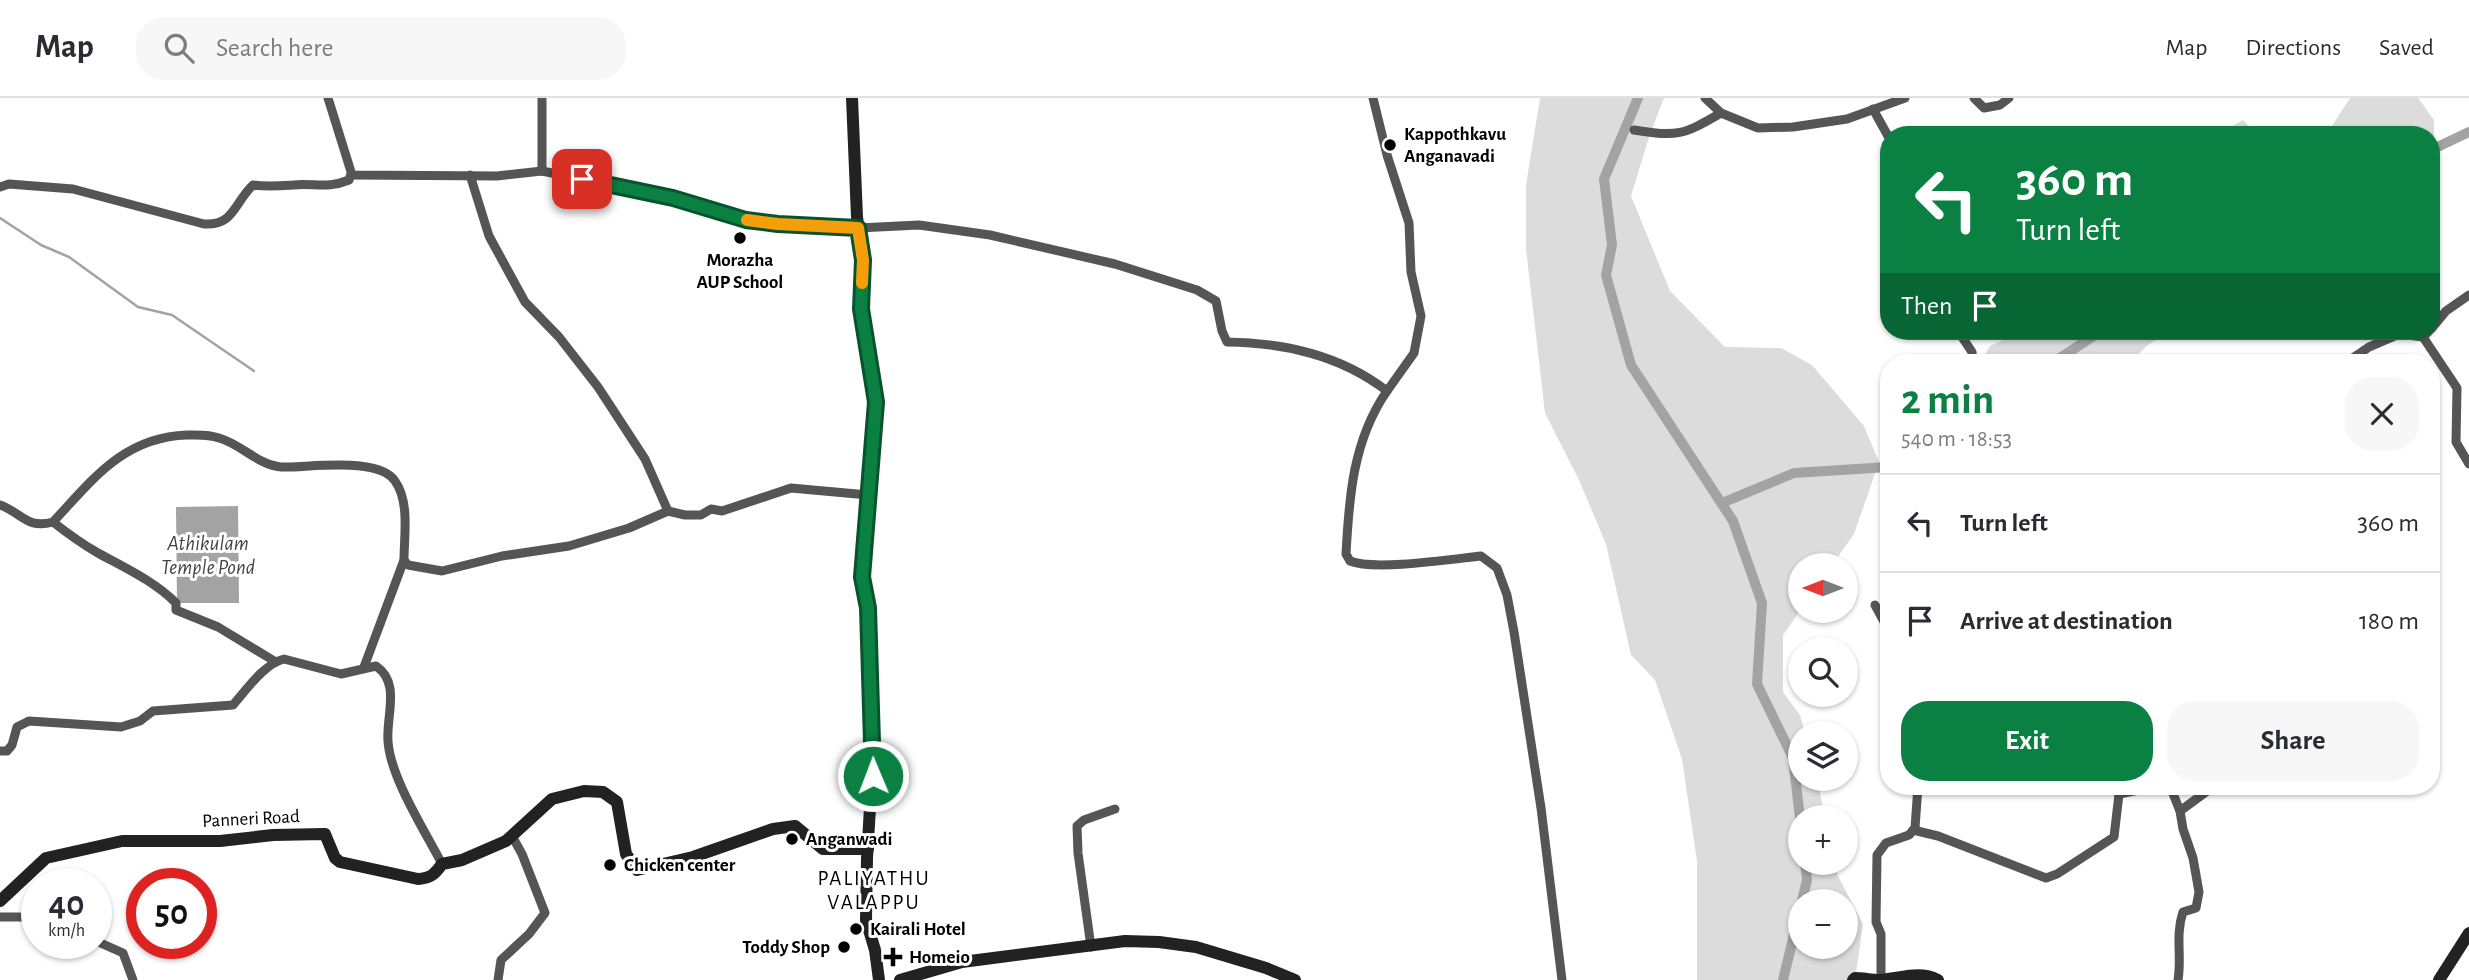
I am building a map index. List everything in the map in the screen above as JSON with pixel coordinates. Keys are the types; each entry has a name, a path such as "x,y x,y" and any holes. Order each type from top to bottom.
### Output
{"main road":[{"path":"852,98 858,228 863,260 861,309 876,402 862,577 868,608 873,757 866,920 875,950 879,980"},
{"name":"Panneri Road","path":"0,901 46,858 122,841 219,841 273,835 325,834 335,858 340,862 418,879 434,875 442,864 481,853 506,841 552,799 584,791 603,792 617,802 626,854 637,870 692,857 773,829 795,826 823,849 868,849"},
{"path":"2445,977 2469,933"},
{"path":"900,980 962,962 1125,941 1196,947 1266,968 1295,980"},
{"path":"1853,980 1881,980 1909,975 1934,977 1938,980"}],"street":[{"path":"0,187 9,184 73,189 204,224 217,225 230,218 243,194 253,185 334,186 349,180 351,174 328,98"},
{"path":"542,98 542,172"},
{"path":"1373,98 1387,155 1409,223 1411,272 1421,316 1414,353 1387,391 1359,449 1351,488 1346,554 1350,561 1368,564 1404,564 1481,556 1497,568 1507,595 1518,656 1562,980"},
{"path":"1705,98 1721,113 1758,128 1793,127 1847,119 1905,98"},
{"path":"1974,98 1984,108 2000,105 2009,98"},
{"path":"1873,109 1882,126"},
{"path":"1634,130 1662,134 1688,132 1721,113"},
{"path":"351,174 497,176 542,172 673,198 746,220 858,228 919,225 990,235 1115,264 1197,290 1216,301 1227,342 1293,347 1336,362 1374,381 1387,391"},
{"path":"470,175 489,236 525,302 559,338 598,387 645,459 668,510"},
{"path":"2440,318 2469,295"},
{"path":"2359,354 2385,340"},
{"path":"2440,355 2457,388 2456,442 2469,464"},
{"path":"0,505 21,519 39,525 52,522 102,471 131,448 166,436 206,435 221,438 267,464 280,467 349,465 387,474 395,481 402,500 405,517 404,560 364,667"},
{"path":"404,560 408,565 442,571 502,556 569,547 629,528 668,510 685,515 701,515 711,509 722,511 791,488 868,495"},
{"path":"52,522 95,551 144,578 176,603 176,610 218,626 276,663"},
{"path":"1875,605 1880,614"},
{"path":"0,751 7,751 12,745 17,727 29,721 121,727 140,722 152,711 233,705 259,676 284,659 341,674 376,666 386,672 391,682 388,740 390,757 442,864"},
{"path":"1881,980 1881,934 1876,922 1877,855 1886,843 1909,835 1913,830 1917,795"},
{"path":"1913,830 1938,836 2046,878 2057,874 2113,838 2119,795"},
{"path":"2174,795 2180,811 2199,892 2196,908 2183,912 2180,921 2177,944 2181,956 2178,980"},
{"path":"2180,811 2202,795"},
{"path":"1091,947 1077,826 1084,820 1115,809"},
{"path":"498,980 501,960 529,934 545,913 523,854 512,836"},
{"path":"0,917 21,917"},
{"path":"112,948 123,953 133,980"}],"shaded area":[{"path":"1540,98 1664,98 1631,196 1670,291 1725,347 1781,348 1812,365 1864,426 1879,462 1854,534 1841,553 1788,553 1788,623 1791,623 1783,635 1783,692 1788,699 1788,707 1794,707 1802,721 1788,721 1788,791 1820,791 1822,805 1788,805 1788,875 1838,875 1845,889 1788,889 1788,959 1858,959 1855,980 1697,980 1697,861 1682,759 1655,680 1631,655 1606,544 1579,480 1545,413 1526,249 1526,185"},
{"path":"2350,98 2418,98 2434,120 2434,126 2332,126"},
{"path":"2243,120 2249,126 2233,126"},
{"path":"2003,340 2156,340 2138,354 1985,354 1990,346"},
{"path":"1858,914 1863,924 1858,959"}],"water":[{"name":"Athikulam Temple Pond","path":"238,506 239,603 177,603 176,507"}],"waterway":[{"path":"1638,98 1604,179 1612,245 1606,275 1631,365 1733,521 1762,603 1757,684 1793,758 1798,805"},
{"path":"2440,146 2469,132"},
{"path":"0,218 41,245 69,257 138,307 172,315 254,371"},
{"path":"2066,354 2087,340"},
{"path":"1722,503 1794,473 1880,468"},
{"path":"1805,889 1806,875"},
{"path":"1783,980 1788,959"}],"slow traffic":[{"path":"747,220 858,228 863,260 862,283"}],"place":[{"name":"Kappothkavu Anganavadi","path":"1390,145"},
{"name":"Morazha AUP School","path":"740,238"},
{"name":"Anganwadi","path":"792,839"},
{"name":"Chicken center","path":"610,865"},
{"name":"Kairali Hotel","path":"856,929"},
{"name":"Toddy Shop","path":"844,947"},
{"name":"Homeio","path":"893,957"}],"district":[{"name":"PALIYATHU VALAPPU","path":"874,890"}],"route":[{"path":"582,179 673,198 746,220 858,228 863,260 861,309 876,402 862,577 868,608 873,776"}]}
